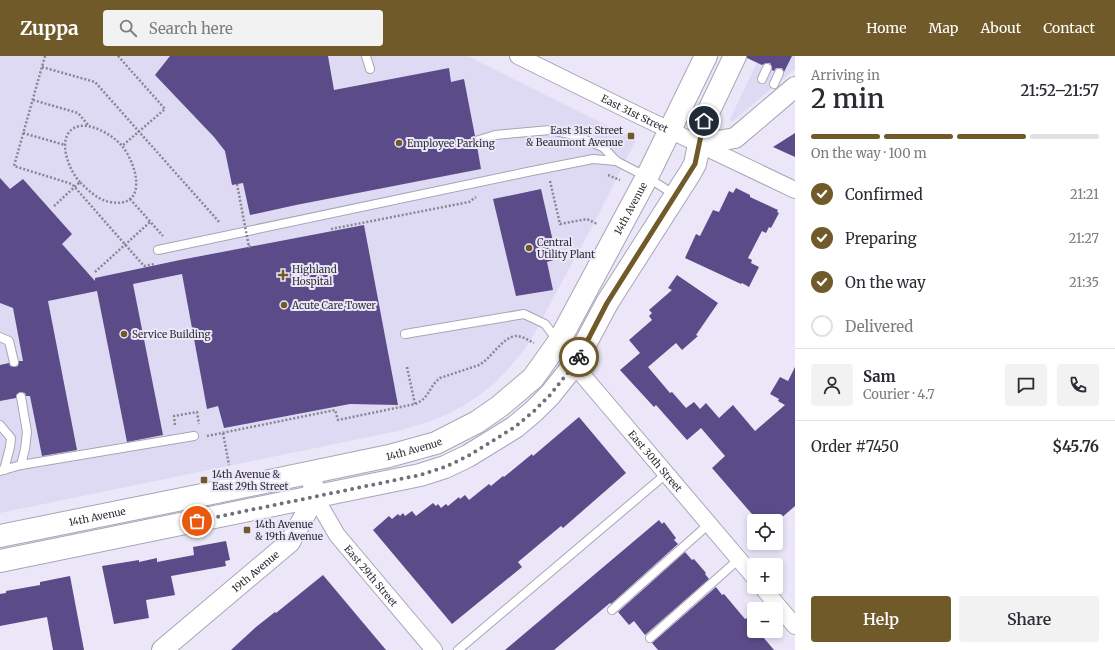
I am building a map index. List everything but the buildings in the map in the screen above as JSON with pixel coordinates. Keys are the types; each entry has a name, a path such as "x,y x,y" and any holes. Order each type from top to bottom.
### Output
{"main road":[{"name":"14th Avenue","path":"0,536 389,456 436,444 477,422 500,406 533,378 558,343 648,177 706,56"},
{"path":"0,561 420,475 445,467 468,456 515,427 550,395 574,365 607,303 695,164 704,121 735,56"}],"street":[{"name":"East 31st Street","path":"518,56 670,131 795,190"},
{"path":"699,144 735,138 795,87"},
{"name":"East 30th Street","path":"558,343 574,365 747,569"},
{"path":"311,472 315,497"},
{"name":"19th Avenue","path":"162,650 290,542 315,497"},
{"name":"East 29th Street","path":"315,497 337,535 434,650"},
{"path":"768,594 795,626"}],"lane":[{"path":"366,56 370,69"},
{"path":"762,79 767,68"},
{"path":"774,84 780,73"},
{"path":"476,141 495,135 550,130 570,134 603,147 616,160 648,177 676,196"},
{"path":"158,250 593,159 616,160"},
{"path":"405,334 524,314 545,324 558,343"},
{"path":"0,337 9,341 14,362"},
{"path":"21,398 27,432 21,465"},
{"path":"0,425 11,438 10,447 2,471"},
{"path":"2,471 21,465 199,435"},
{"path":"458,650 666,474"},
{"path":"612,610 709,524"},
{"path":"650,638 739,559"}],"path":[{"path":"46,56 14,166 72,184 144,266 159,263"},
{"path":"118,56 165,110 122,146"},
{"path":"42,67 96,82 230,235 237,248 258,243"},
{"path":"33,100 78,113 89,126"},
{"path":"79,126 89,126 105,132 122,146 134,166 137,185 130,199 118,203 108,202 89,192 75,178 68,164 65,141 73,128 79,126"},
{"path":"24,133 65,145"},
{"path":"605,174 620,180"},
{"path":"54,206 80,182"},
{"path":"237,184 249,247 251,245"},
{"path":"551,185 560,224 587,219 597,224"},
{"path":"329,230 469,202 477,196"},
{"path":"130,199 173,247"},
{"path":"95,272 150,222"},
{"path":"176,425 174,416 197,412 199,435 223,433 335,410 338,420 415,404 421,402 426,397 436,381 440,378 484,362 507,338 516,336 534,343"},
{"path":"407,367 415,404"},
{"path":"223,433 229,465"}],"shaded area":[{"name":"Highland Hospital","path":"0,56 467,56 636,140 591,229 530,342 496,382 463,406 428,422 398,431 0,513"},
{"path":"760,56 795,56 795,69 732,122 730,119"}],"way so far":[{"path":"197,521 420,475 445,467 468,456 515,427 550,395 579,357"}],"place":[{"name":"East 31st Street & Beaumont Avenue","path":"631,136"},
{"name":"Employee Parking","path":"399,143"},
{"name":"Central Utility Plant","path":"529,248"},
{"name":"Highland Hospital","path":"283,275"},
{"name":"Acute Care Tower","path":"284,305"},
{"name":"Service Building","path":"124,334"},
{"name":"14th Avenue & East 29th Street","path":"204,480"},
{"name":"14th Avenue & 19th Avenue","path":"247,530"}],"route":[{"path":"579,357 607,303 695,164 704,121"}]}
